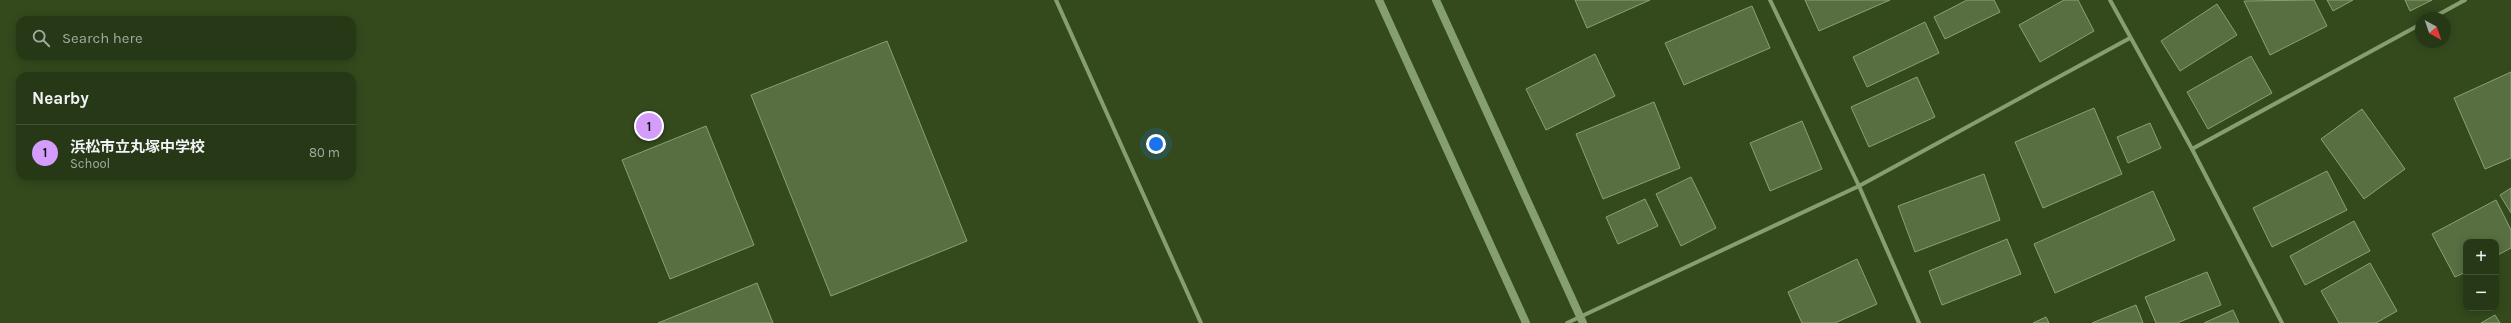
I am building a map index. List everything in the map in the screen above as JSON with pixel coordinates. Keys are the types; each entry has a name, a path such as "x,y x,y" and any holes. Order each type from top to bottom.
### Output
{"street":[{"path":"1056,0 1201,323"},
{"path":"1379,0 1526,323"},
{"path":"1436,0 1582,320"},
{"path":"1770,0 1859,186 1919,323"},
{"path":"2110,0 2192,149 2282,323"},
{"path":"2443,12 2465,0"},
{"path":"2192,149 2415,27"},
{"path":"1567,323 1582,320 1859,186 2130,38"}],"building":[{"path":"1575,0 1650,0 1587,28"},
{"path":"1805,0 1890,0 1819,31"},
{"path":"1967,0 1994,0 2000,12 1945,39 1934,17"},
{"path":"2064,0 2078,0 2094,31 2040,62 2019,25"},
{"path":"2314,0 2327,26 2270,55 2244,1"},
{"path":"2327,0 2353,0 2333,11"},
{"path":"2405,0 2432,0 2410,11"},
{"path":"2217,4 2237,35 2180,71 2161,41"},
{"path":"1752,6 1770,48 1684,85 1665,43"},
{"path":"1925,22 1939,53 1867,87 1853,57"},
{"path":"887,41 967,241 831,296 751,95"},
{"path":"1595,54 1615,96 1546,130 1526,89"},
{"path":"2251,56 2272,93 2208,129 2187,92"},
{"path":"2511,72 2511,158 2485,169 2454,98"},
{"path":"1917,77 1935,117 1869,147 1851,107"},
{"path":"1654,102 1680,168 1603,199 1576,134"},
{"path":"2094,108 2122,174 2043,208 2015,142"},
{"path":"2362,109 2405,169 2364,199 2321,139"},
{"path":"1802,121 1822,169 1770,191 1750,143"},
{"path":"2150,123 2161,148 2128,163 2117,137"},
{"path":"706,126 754,245 670,279 622,160"},
{"path":"2327,171 2347,210 2272,247 2253,208"},
{"path":"1984,174 2000,220 1915,252 1898,206"},
{"path":"1691,177 1716,228 1681,246 1656,194"},
{"path":"2511,188 2511,213 2500,195"},
{"path":"2153,191 2175,240 2055,293 2034,244"},
{"path":"1645,199 1658,226 1618,244 1606,217"},
{"path":"2496,200 2511,230 2511,248 2499,254 2499,239 2463,239 2463,273 2455,277 2432,234"},
{"path":"2354,221 2370,251 2305,285 2290,256"},
{"path":"2007,239 2021,274 1942,305 1929,271"},
{"path":"1857,259 1877,304 1835,323 1802,323 1788,292"},
{"path":"2370,263 2397,311 2376,323 2339,323 2321,291"},
{"path":"2207,272 2221,305 2177,323 2156,323 2145,297"},
{"path":"757,283 773,323 658,323"},
{"path":"2136,305 2143,323 2092,323"},
{"path":"2233,310 2239,323 2204,323"},
{"path":"2495,315 2500,323 2481,323"},
{"path":"2046,317 2049,323 2033,323"}],"place":[{"name":"浜松市立丸塚中学校","path":"649,126"}]}
